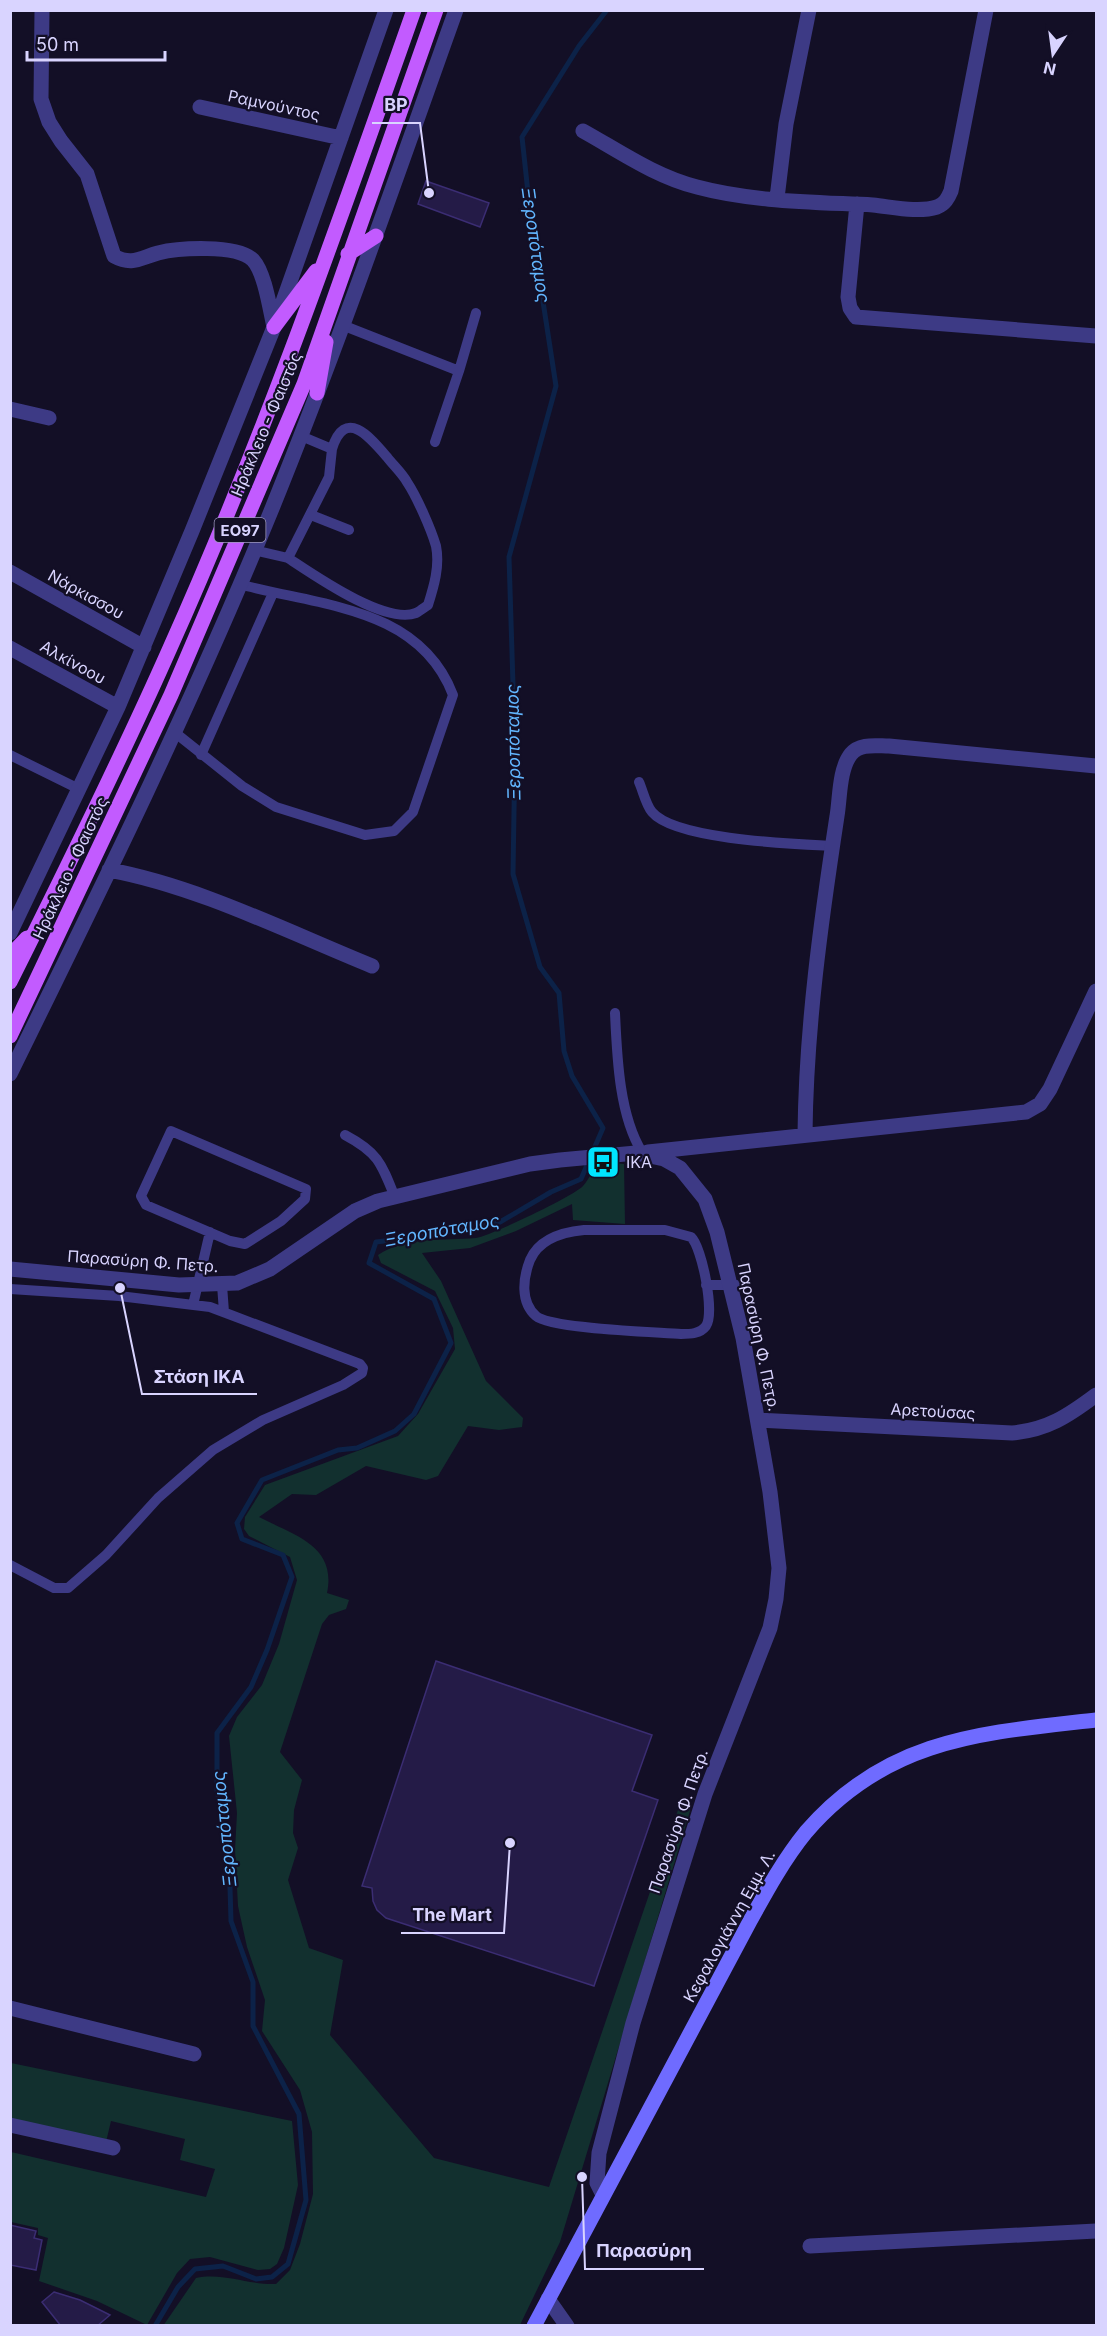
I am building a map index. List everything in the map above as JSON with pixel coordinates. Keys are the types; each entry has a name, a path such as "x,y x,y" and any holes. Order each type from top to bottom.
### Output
{"main road":[{"name":"Ηράκλειο - Φαιστός","path":"10,982 171,648 232,500 326,256 414,10"},
{"name":"Ηράκλειο - Φαιστός","path":"10,1036 171,695 304,384 436,10"},
{"path":"348,254 376,236"},
{"path":"274,327 326,256"},
{"path":"317,393 328,317"},
{"path":"10,956 40,922"},
{"name":"Κεφαλογιάννη Εμμ. Λ.","path":"534,2325 771,1884 806,1833 836,1803 883,1768 928,1747 1015,1729 1096,1720"}],"street":[{"path":"42,10 41,99 49,122 60,141 87,174 114,256 124,262 134,262 169,250 223,249 242,254 253,260 262,278 274,327"},
{"path":"10,933 118,707 144,647 274,327 386,10"},
{"path":"10,1074 173,731 254,550 301,436 376,236 456,10"},
{"path":"777,198 786,124 809,10"},
{"path":"583,131 681,182 727,193 933,208 946,201 954,180 987,10"},
{"name":"Ραμνούντος","path":"200,107 341,138"},
{"path":"857,204 848,297 850,308 856,316 1096,336"},
{"path":"10,409 49,418"},
{"name":"Νάρκισσου","path":"10,572 144,647"},
{"name":"Αλκίνοου","path":"10,648 118,707"},
{"path":"804,1134 811,1027 832,846 847,761 853,751 861,747 889,746 1096,766"},
{"path":"108,870 139,875 178,887 372,966"},
{"path":"639,1153 804,1134 996,1117 1034,1109 1050,1089 1096,991"},
{"name":"Παρασύρη Φ. Πετρ.","path":"10,1269 196,1286 222,1285 261,1274 355,1211 394,1195 530,1164 639,1153 672,1162 699,1189 717,1232 734,1285 758,1420 778,1558 776,1599 770,1629 705,1794 633,2023 599,2153 597,2183 603,2195"},
{"name":"Αρετούσας","path":"758,1420 1012,1433 1036,1431 1070,1414 1096,1395"},
{"path":"10,2008 194,2054"},
{"path":"10,2125 113,2148"},
{"path":"810,2246 1096,2231"},
{"path":"548,2299 567,2325"}],"lane":[{"path":"435,442 476,313"},
{"path":"342,326 459,371"},
{"path":"254,550 288,558 349,596 394,614 415,614 428,605 437,577 436,546 407,482 366,433 357,428 346,429 336,436 329,477 288,558"},
{"path":"301,436 332,449"},
{"path":"311,515 349,530"},
{"path":"173,731 242,786 276,807 365,835 394,831 413,812 453,695 444,671 410,636 371,617 316,601 239,584"},
{"path":"201,755 273,593"},
{"path":"10,755 79,789"},
{"path":"639,782 652,813 678,827 714,835 832,846"},
{"path":"615,1012 618,1073 639,1153"},
{"path":"171,1131 306,1189 305,1199 281,1221 249,1243 238,1243 210,1232 147,1205 141,1197 171,1131"},
{"path":"345,1135 367,1147 383,1166 394,1195"},
{"path":"584,1230 665,1230 683,1233 695,1240 706,1285 710,1319 699,1332 681,1334 543,1320 530,1310 524,1292 528,1267 540,1247 563,1233 584,1230"},
{"path":"193,1305 210,1232"},
{"path":"222,1285 224,1312"},
{"path":"706,1285 734,1285"},
{"path":"10,1289 119,1296 210,1307 360,1364 362,1373 343,1385 263,1420 213,1450 158,1498 100,1560 68,1588 54,1588 10,1565"}],"green space":[{"path":"596,1162 624,1164 625,1224 573,1220 572,1204 516,1231 470,1248 422,1253 441,1281 486,1381 523,1418 522,1427 499,1430 468,1426 438,1476 426,1480 366,1466 316,1495 292,1494 259,1517 310,1544 325,1563 328,1577 327,1593 349,1600 346,1609 329,1615 322,1624 280,1752 302,1780 294,1810 293,1833 298,1848 288,1880 309,1948 343,1960 330,2035 434,2158 549,2187 679,1807 683,1798 689,1799 690,1811 560,2242 520,2325 163,2326 196,2278 216,2277 276,2284 290,2270 300,2244 313,2194 312,2132 300,2090 262,2031 265,2000 247,1947 238,1906 235,1850 237,1813 229,1736 237,1717 262,1685 279,1644 297,1580 290,1557 249,1536 244,1529 245,1517 265,1485 398,1436 418,1414 455,1349 453,1328 435,1291 381,1263 378,1255 413,1242 484,1236 576,1191 587,1181"},
{"path":"11,2063 292,2121 298,2185 284,2248 277,2264 270,2269 258,2270 210,2257 190,2259 177,2273 147,2325 97,2301 39,2281 48,2238 38,2235 38,2228 11,2222 11,2152 206,2197 215,2169 180,2160 185,2139 111,2121 106,2142 11,2119"}],"building":[{"path":"426,181 489,203 480,227 418,204"},
{"path":"436,1661 652,1735 632,1791 658,1800 594,1986 386,1918 377,1910 373,1901 372,1888 362,1886"},
{"path":"10,2225 36,2231 34,2238 42,2240 36,2270 10,2265"},
{"path":"54,2292 80,2300 110,2315 97,2326 61,2326 42,2302"}],"waterway":[{"name":"Ξεροπόταμος","path":"155,2326 178,2287 195,2269 223,2266 256,2279 272,2277 288,2264 306,2200 299,2114 253,2026 253,1982 231,1921 229,1854 217,1790 217,1733 251,1687 267,1650 292,1577 283,1555 242,1539 237,1523 262,1480 338,1450 357,1448 395,1431 414,1414 451,1343 434,1299 369,1263 376,1242 426,1236 500,1222 551,1192 581,1179 603,1128 572,1076 564,1051 559,993 540,967 513,874 515,749 509,557 556,386 532,230 522,137 579,46 607,10"}],"place":[{"name":"BP","path":"429,193"},
{"name":"IKA","path":"603,1162"},
{"name":"Στάση ΙΚΑ","path":"120,1288"},
{"name":"The Mart","path":"510,1843"},
{"name":"Παρασύρη","path":"582,2177"}]}
